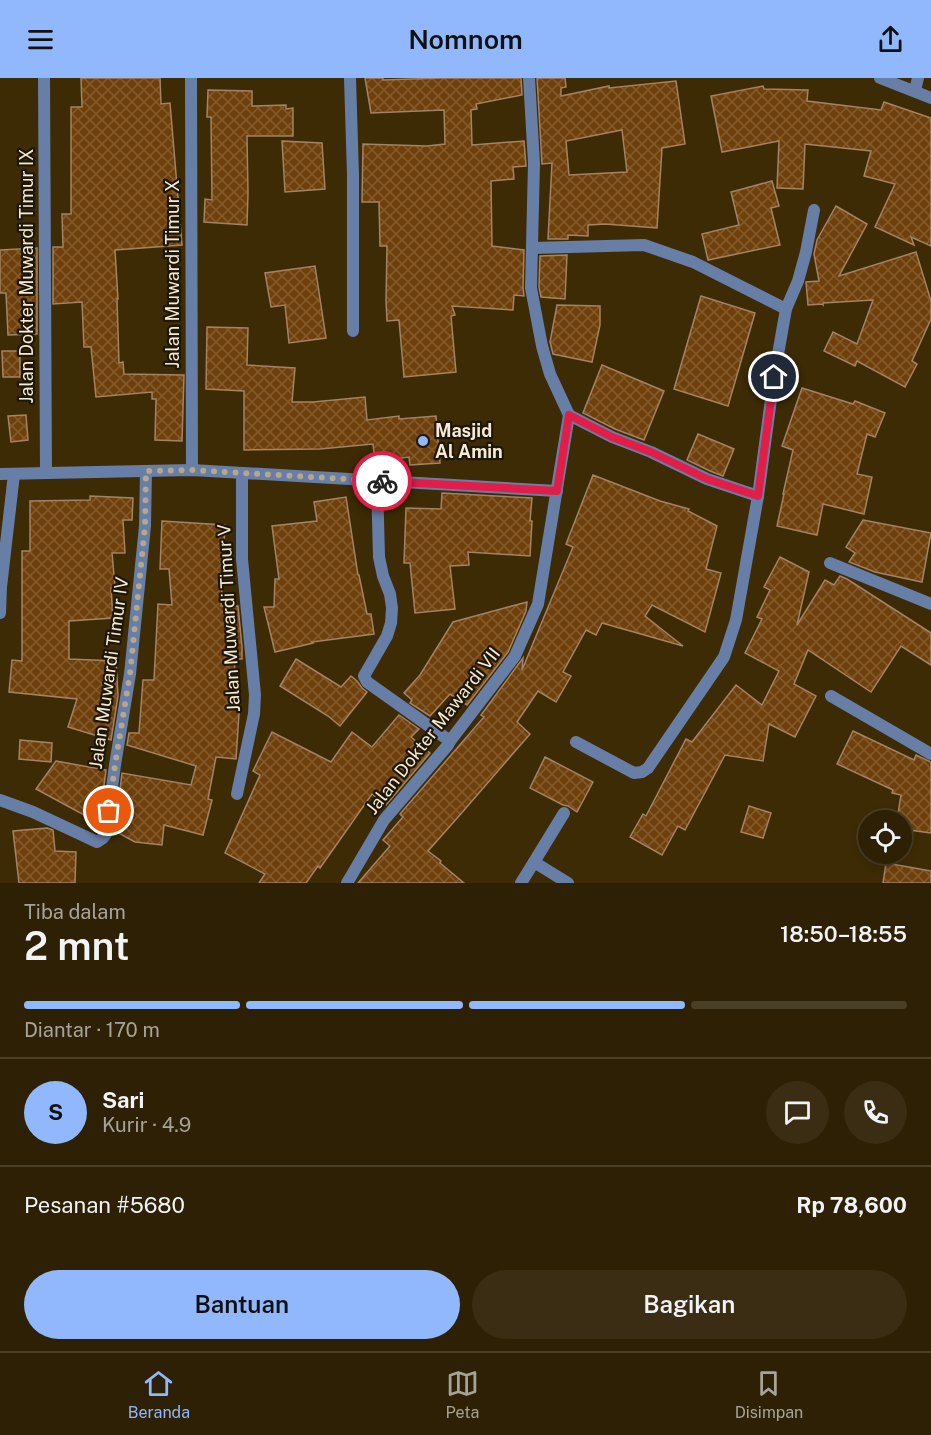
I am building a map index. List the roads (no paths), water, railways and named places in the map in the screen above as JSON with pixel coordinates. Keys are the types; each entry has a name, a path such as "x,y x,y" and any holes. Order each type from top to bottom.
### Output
{"street":[{"name":"Jalan Dokter Muwardi Timur IX","path":"44,78 46,473"},
{"name":"Jalan Muwardi Timur X","path":"191,78 192,470"},
{"path":"350,78 353,175 353,331"},
{"path":"530,78 534,164 531,288 550,374 569,415 612,437 651,452 707,479 758,496"},
{"path":"880,78 916,84 931,98"},
{"path":"576,742 634,773 642,772 648,768 724,657 736,620 758,496 786,309 798,281 814,210"},
{"path":"532,248 644,245 693,262 786,309"},
{"name":"Jalan Dokter Mawardi VII","path":"347,883 384,820 448,745 515,656 538,604 569,415"},
{"path":"0,474 192,470 557,491"},
{"name":"Jalan Muwardi Timur IV","path":"0,800 33,812 97,842 106,834 130,674 145,526 146,471"},
{"name":"Jalan Muwardi Timur V","path":"237,795 254,714 255,695 242,559 242,473"},
{"path":"0,613 14,474"},
{"path":"377,481 379,557 392,608 387,636 364,676 367,682 450,741"},
{"path":"830,563 931,604"},
{"path":"831,696 931,754"},
{"path":"521,883 564,813"},
{"path":"534,862 567,883"}],"place":[{"name":"Masjid Al Amin","path":"423,441"}]}
